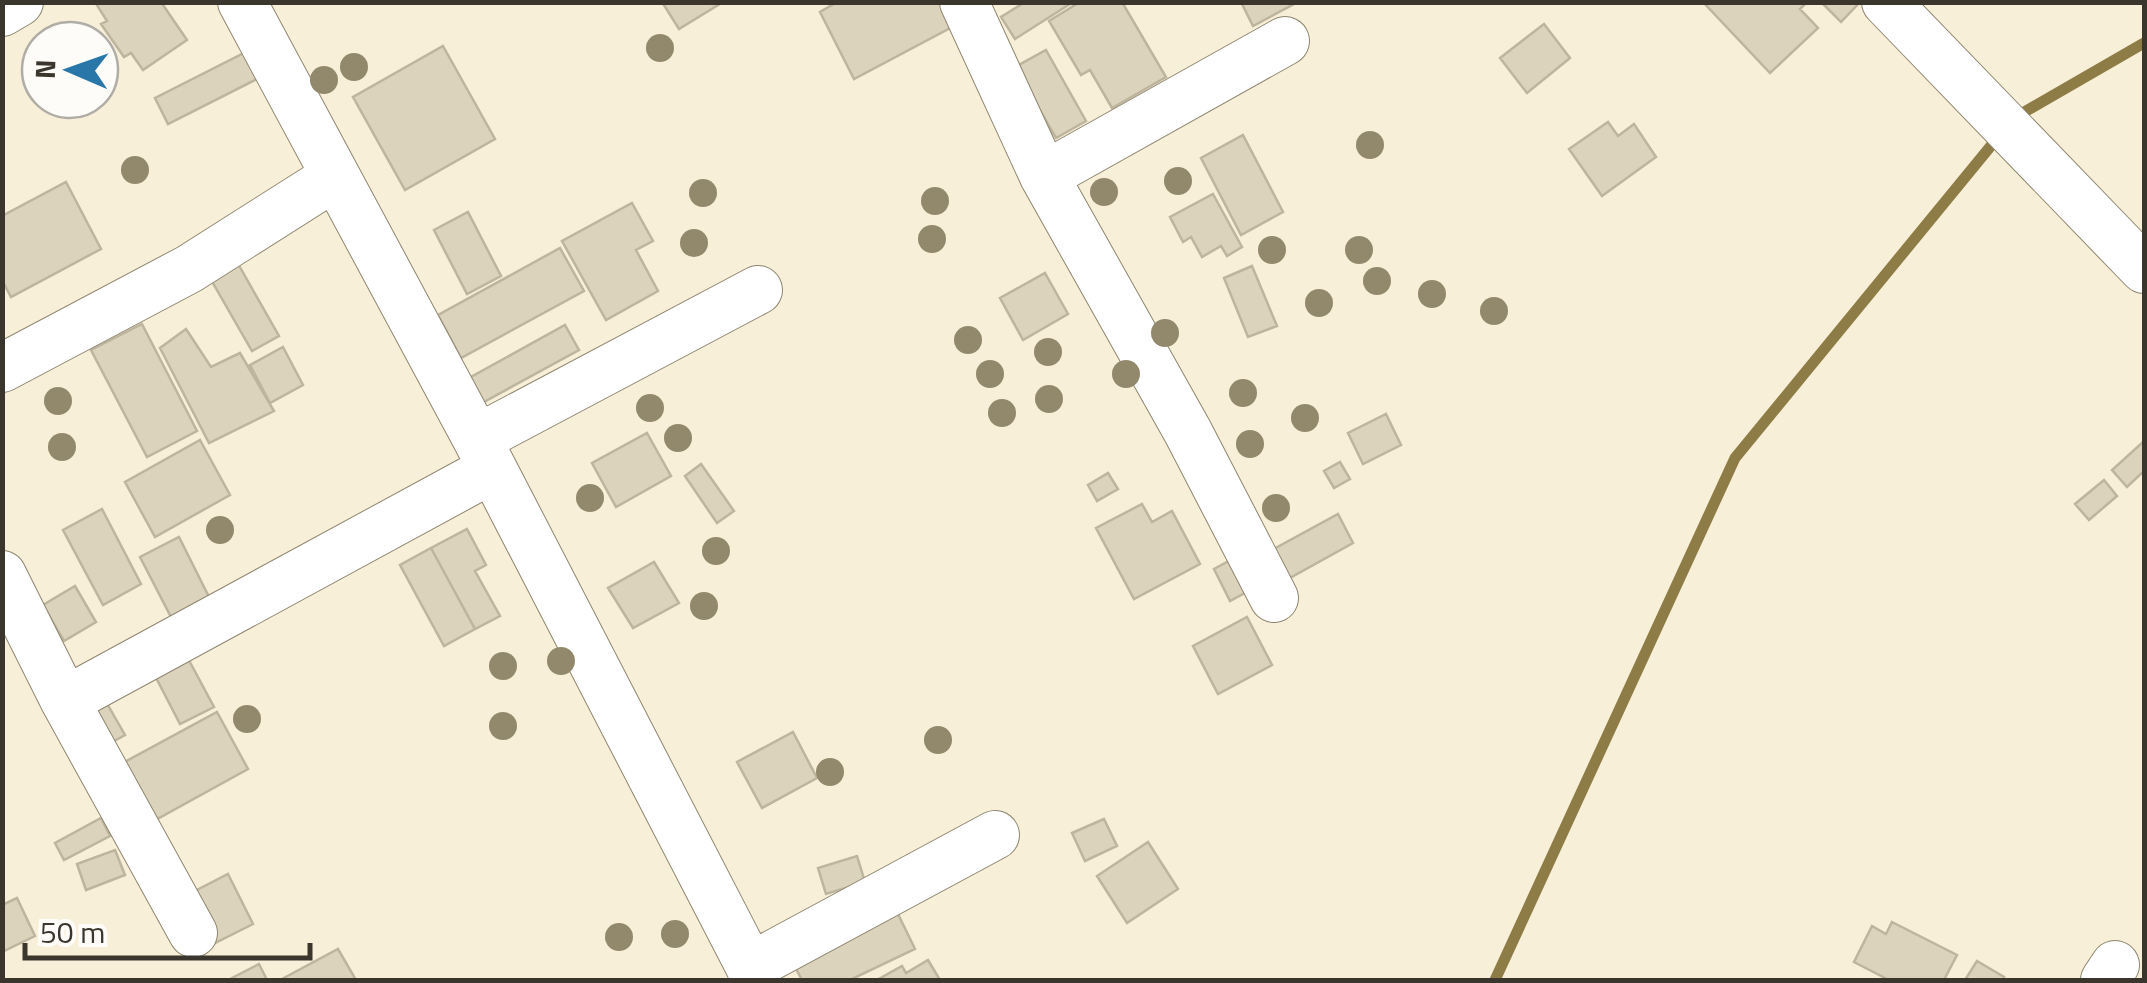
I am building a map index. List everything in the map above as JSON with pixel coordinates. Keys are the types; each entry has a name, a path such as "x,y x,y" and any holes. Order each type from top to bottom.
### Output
{"street":[{"path":"2,12 19,2"},
{"path":"242,2 485,454 754,974 995,835"},
{"path":"964,2 1044,176 1188,432 1274,598"},
{"path":"1886,2 2144,269"},
{"path":"1044,176 1284,41"},
{"path":"2,368 189,270 334,176"},
{"path":"65,701 758,290"},
{"path":"2,575 65,701 193,933"}],"building":[{"path":"95,2 161,2 187,40 143,70 131,53 124,57 120,51 120,20 106,20"},
{"path":"662,2 723,2 679,29"},
{"path":"837,2 941,2 954,26 854,79 820,12"},
{"path":"1025,2 1073,2 1015,39 1001,17"},
{"path":"1080,2 1122,2 1166,77 1112,108 1090,70 1081,75 1049,21"},
{"path":"1241,2 1298,2 1253,26"},
{"path":"1703,2 1807,2 1800,9 1818,28 1770,73"},
{"path":"1821,2 1860,2 1841,22"},
{"path":"1544,24 1570,58 1527,93 1500,58"},
{"path":"443,46 495,139 405,190 353,97"},
{"path":"1046,50 1086,121 1056,138 1015,67"},
{"path":"246,52 259,78 168,124 155,98"},
{"path":"1608,122 1618,136 1634,124 1656,157 1602,196 1569,149"},
{"path":"1243,135 1283,212 1241,235 1201,158"},
{"path":"66,182 101,249 11,297 2,280 2,216"},
{"path":"1213,194 1242,247 1227,256 1221,246 1202,257 1191,237 1183,242 1170,217"},
{"path":"632,203 653,241 636,250 658,291 606,320 562,241"},
{"path":"468,212 501,276 467,294 434,230"},
{"path":"560,248 584,291 461,358 438,315"},
{"path":"237,262 279,336 252,351 210,278"},
{"path":"1252,266 1277,326 1248,337 1224,278"},
{"path":"1045,273 1068,314 1023,340 1000,298"},
{"path":"142,324 197,431 147,457 91,350"},
{"path":"565,325 579,350 482,403 469,378"},
{"path":"186,329 211,367 240,353 274,411 209,443 160,348"},
{"path":"283,347 303,385 270,403 250,365"},
{"path":"1386,414 1401,445 1363,464 1348,433"},
{"path":"647,433 671,476 616,507 592,463"},
{"path":"200,440 230,495 155,537 125,482"},
{"path":"2144,441 2144,471 2127,487 2112,470"},
{"path":"1340,462 1350,479 1334,488 1324,471"},
{"path":"701,464 734,511 717,523 685,476"},
{"path":"1108,473 1118,489 1097,501 1088,485"},
{"path":"2104,480 2117,496 2089,520 2075,504"},
{"path":"1142,504 1152,522 1172,511 1200,564 1134,599 1096,528"},
{"path":"102,509 141,584 103,605 63,530"},
{"path":"1338,514 1353,543 1288,579 1272,550"},
{"path":"467,529 486,565 475,571 500,616 475,629 431,548"},
{"path":"179,537 209,597 171,617 140,557"},
{"path":"431,548 475,629 444,646 400,565"},
{"path":"1238,556 1254,588 1230,601 1214,569"},
{"path":"654,562 679,603 633,628 608,588"},
{"path":"75,586 96,622 64,641 43,605"},
{"path":"1247,617 1272,665 1218,694 1193,646"},
{"path":"184,651 214,707 180,724 151,668"},
{"path":"101,693 125,735 105,746 82,704"},
{"path":"217,712 248,769 150,823 119,765"},
{"path":"793,732 817,778 762,808 737,762"},
{"path":"101,818 110,836 64,860 55,843"},
{"path":"1104,819 1117,846 1085,861 1072,833"},
{"path":"1148,842 1178,889 1127,923 1097,876"},
{"path":"115,850 125,875 86,890 77,864"},
{"path":"857,856 865,882 826,894 818,868"},
{"path":"228,874 253,924 215,943 191,893"},
{"path":"17,898 35,936 2,952 2,905"},
{"path":"897,912 915,949 850,980 802,980 793,963"},
{"path":"1892,922 1957,955 1945,978 1950,980 1889,980 1854,962 1872,926 1886,934"},
{"path":"338,949 356,980 280,980"},
{"path":"928,960 940,980 877,980 902,966 906,973"},
{"path":"1977,961 2004,977 2002,980 1965,980"},
{"path":"259,964 267,980 228,980"}],"waterway":[{"path":"2014,118 2144,43"},
{"path":"1495,980 1735,458 1999,136"}]}
